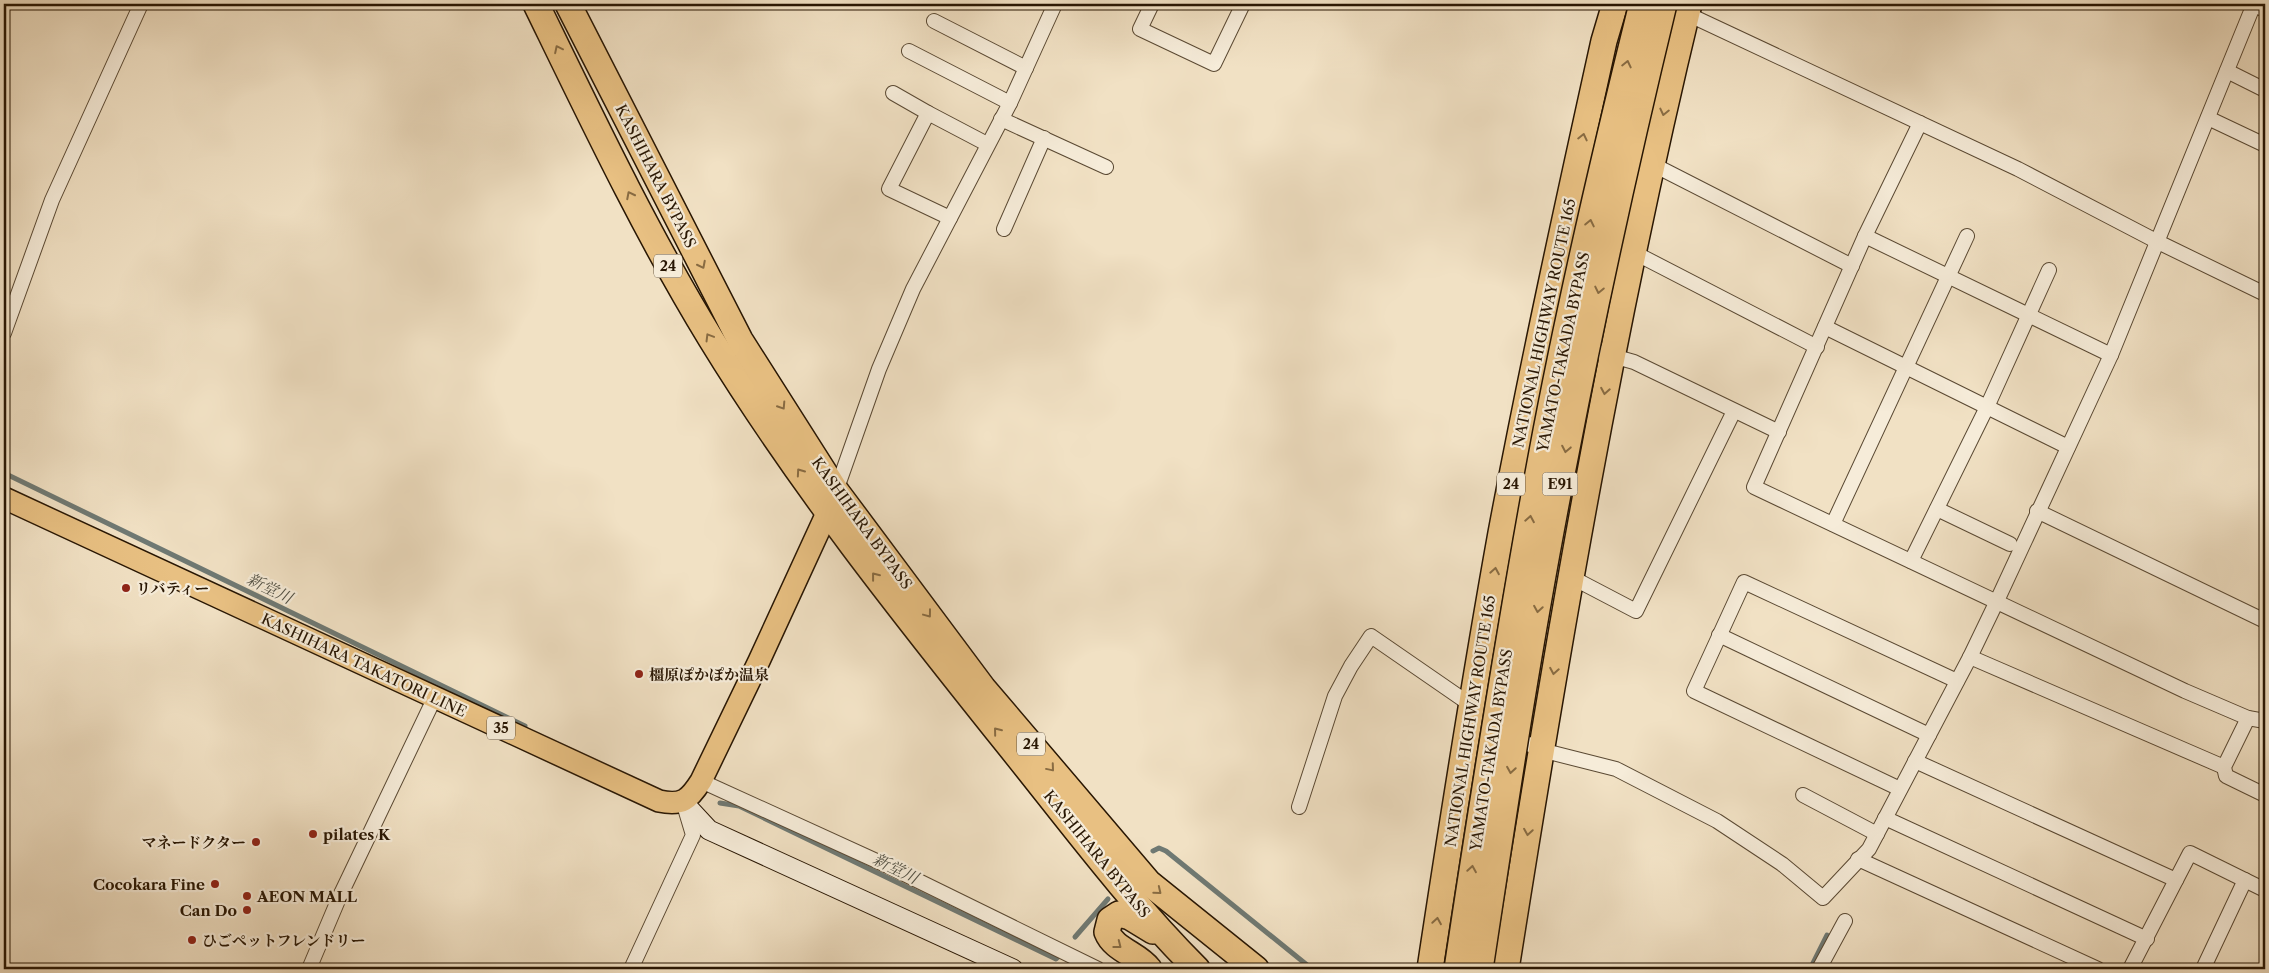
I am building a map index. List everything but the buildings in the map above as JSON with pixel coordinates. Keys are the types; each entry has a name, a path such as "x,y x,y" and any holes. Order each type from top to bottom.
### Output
{"highway":[{"name":"KASHIHARA BYPASS","path":"536,4 599,134 660,253 711,340 758,412 983,688 1149,883 1256,969"},
{"name":"KASHIHARA BYPASS","path":"568,4 740,340 832,501 865,564 1099,858 1172,944 1197,969"},
{"name":"NATIONAL HIGHWAY ROUTE 165","path":"1430,968 1470,710 1501,534 1574,177 1604,41 1615,4"},
{"name":"YAMATO-TAKADA BYPASS","path":"1457,969 1513,618 1542,451 1598,185 1642,4"},
{"name":"YAMATO-TAKADA BYPASS","path":"1480,969 1539,600 1565,453 1617,207 1676,6"},
{"path":"1506,969 1572,573 1611,354 1652,164 1676,6"},
{"path":"1149,969 1109,938 1107,932 1110,920 1119,914 1130,917 1172,944"}],"main road":[{"name":"KASHIHARA TAKATORI LINE","path":"4,498 659,801 671,804 683,802"},
{"path":"683,802 694,792 701,781 760,661 832,501"}],"street":[{"path":"4,333 52,200 141,4"},
{"path":"832,501 883,360 913,289 1010,103 1055,4"},
{"path":"1152,4 1140,29 1214,64 1243,4"},
{"path":"1676,6 2018,169 2158,242 2265,294"},
{"path":"1299,808 1336,696 1351,666 1371,636 1470,710 1541,750 1616,769 1717,821 1782,864 1823,898 1869,849 1970,657 2111,355 2227,71 2258,6"},
{"path":"934,21 1026,68"},
{"path":"909,51 1010,103"},
{"path":"2227,71 2265,90"},
{"path":"893,93 987,144"},
{"path":"928,113 889,189 950,218"},
{"path":"2208,118 2265,145"},
{"path":"1001,119 1106,166"},
{"path":"1920,123 1852,266 1754,487 2185,691 2248,718 2265,721"},
{"path":"1004,230 1044,138"},
{"path":"1652,164 1852,266"},
{"path":"1574,177 1646,194"},
{"path":"1866,236 2111,355"},
{"path":"1833,524 1967,236"},
{"path":"1633,252 1817,347"},
{"path":"1911,561 1987,407 2050,270"},
{"path":"1825,327 2068,447"},
{"path":"1540,336 1611,354 1634,362 1779,432"},
{"path":"1501,534 1636,611 1734,411"},
{"path":"1937,509 2010,544"},
{"path":"2038,511 2265,620"},
{"path":"1900,789 1694,691 1744,582 1957,681"},
{"path":"1719,635 1929,734"},
{"path":"1970,657 2224,767"},
{"path":"309,969 339,898 435,697"},
{"path":"2248,718 2224,767 2226,776 2265,794"},
{"path":"1915,761 2176,880"},
{"path":"701,781 892,868 1098,969"},
{"path":"1803,795 1877,834"},
{"path":"631,969 693,835 683,802"},
{"path":"683,802 709,830 1013,969"},
{"path":"1885,818 2147,939"},
{"path":"2130,969 2190,853 2265,890"},
{"path":"1858,859 2098,969"},
{"path":"2203,969 2245,880"},
{"path":"1818,969 1845,921"}],"waterway":[{"name":"新堂川","path":"4,473 525,726"},
{"name":"新堂川","path":"720,803 739,806 1056,959 1059,956"},
{"name":"新堂川","path":"1153,851 1159,848 1166,851 1312,969"},
{"name":"新堂川","path":"1075,937 1108,899"},
{"name":"新堂川","path":"1810,969 1827,935"}],"place":[{"name":"リバティー","path":"126,588"},
{"name":"橿原ぽかぽか温泉","path":"639,674"},
{"name":"pilates K","path":"313,834"},
{"name":"マネードクター","path":"256,842"},
{"name":"Cocokara Fine","path":"215,884"},
{"name":"AEON MALL","path":"247,896"},
{"name":"Can Do","path":"247,910"},
{"name":"ひごペットフレンドリー","path":"192,940"}]}
